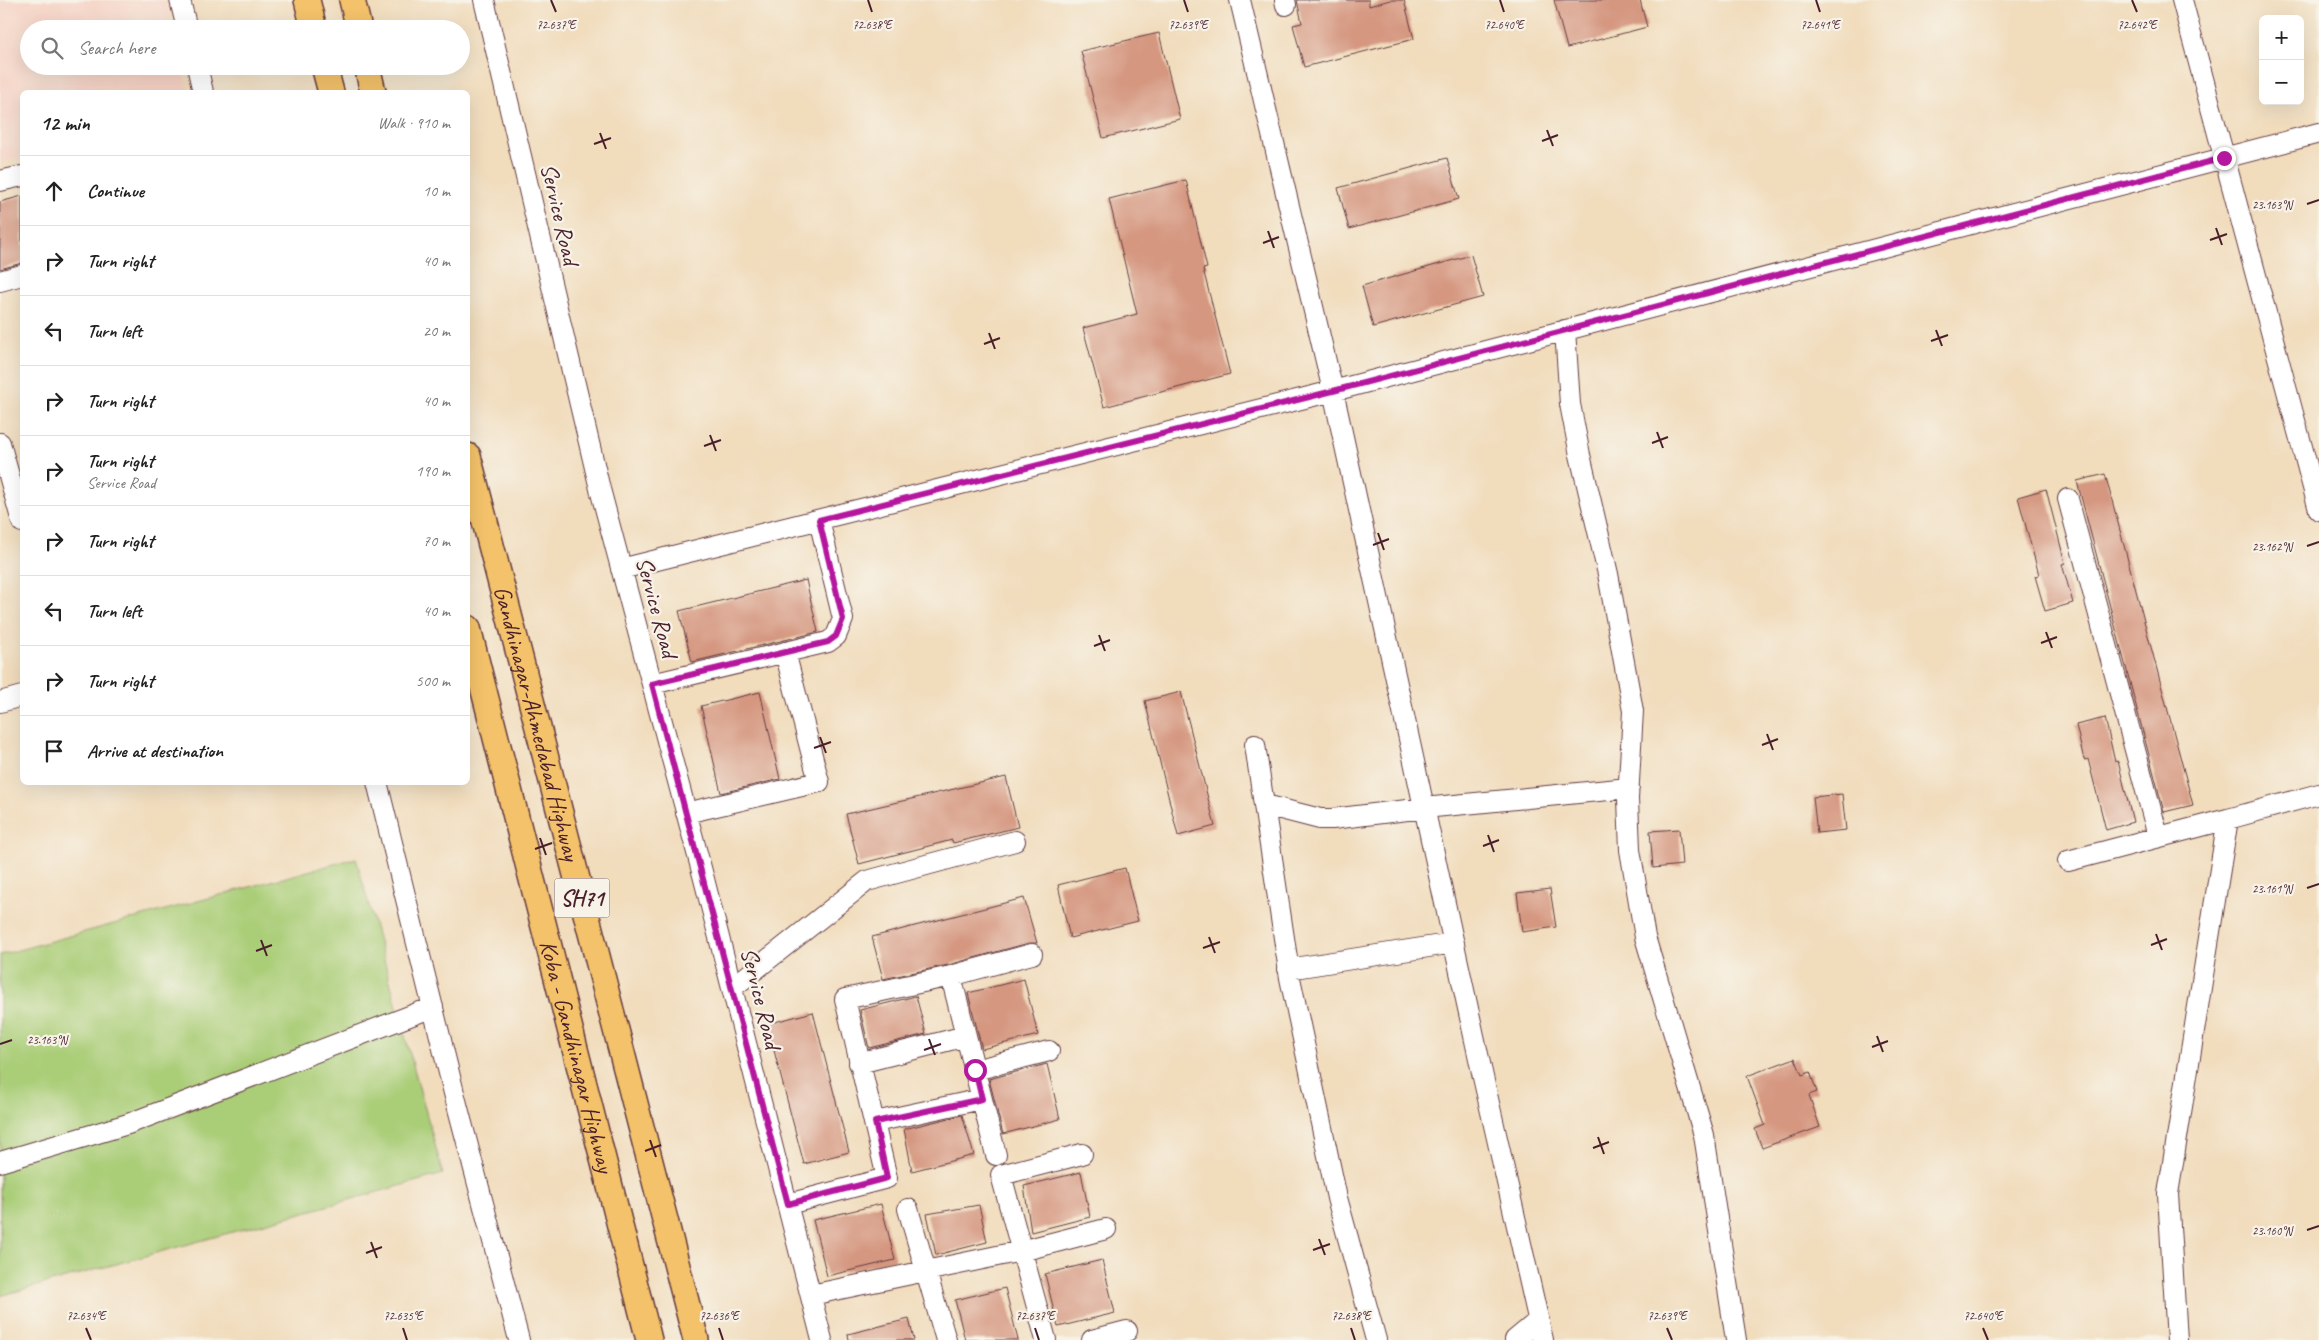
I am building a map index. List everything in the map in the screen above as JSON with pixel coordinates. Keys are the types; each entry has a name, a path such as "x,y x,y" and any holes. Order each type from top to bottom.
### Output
{"main road":[{"path":"307,0 312,20"},
{"path":"352,0 357,20"},
{"path":"326,75 330,90"},
{"path":"369,75 373,90"},
{"name":"Gandhinagar-Ahmedabad Highway","path":"470,464 696,1340"},
{"name":"Koba - Gandhinagar Highway","path":"470,636 650,1340"}],"street":[{"path":"180,0 185,20"},
{"name":"Service Road","path":"484,0 600,489 732,988 822,1340"},
{"path":"1240,0 1333,391 1543,1340"},
{"path":"2182,0 2319,510"},
{"path":"198,75 202,90"},
{"path":"622,569 1333,391 2319,133"},
{"path":"0,181 20,176"},
{"path":"0,281 20,276"},
{"path":"1565,330 1572,412 1608,574 1633,711 1629,788 1630,850 1644,937 1704,1135 1736,1340"},
{"path":"0,443 20,515"},
{"path":"2068,499 2158,836"},
{"path":"652,684 828,642 836,636 841,628 843,619 819,520"},
{"path":"686,813 819,782 785,652"},
{"path":"0,702 20,697"},
{"path":"1255,745 1288,968 1336,1198 1376,1340"},
{"path":"378,785 433,1007 520,1340"},
{"path":"1265,805 1320,819 1332,819 1629,788"},
{"path":"2068,861 2319,794"},
{"path":"2177,1340 2168,1194 2228,818"},
{"path":"732,988 867,881 1015,841"},
{"path":"1288,968 1454,943"},
{"path":"788,1204 887,1178 845,999 951,976 1032,954"},
{"path":"951,976 996,1155"},
{"path":"0,1162 128,1124 433,1007"},
{"path":"859,1063 966,1036"},
{"path":"975,1070 1049,1051"},
{"path":"875,1122 982,1099"},
{"path":"1046,1340 1000,1175 1082,1154"},
{"path":"908,1209 946,1340"},
{"path":"811,1295 1021,1251 1106,1229"},
{"path":"1515,1340 1539,1320"},
{"path":"1092,1340 1127,1331"}],"shaded area":[{"path":"0,0 166,0 171,20 20,20 20,75 184,75 188,90 20,90 20,158 0,163"}],"green space":[{"path":"356,858 443,1174 0,1296 0,955"}],"building":[{"path":"1297,0 1369,0 1369,6 1390,0 1404,0 1414,39 1304,67 1293,25 1302,23"},
{"path":"1554,0 1640,0 1647,27 1567,48"},
{"path":"1159,33 1180,119 1103,138 1081,51"},
{"path":"1447,158 1459,199 1349,229 1338,188"},
{"path":"1186,180 1207,268 1203,269 1230,374 1104,407 1083,328 1137,314 1109,199"},
{"path":"20,197 20,264 0,269 0,202"},
{"path":"1471,255 1483,297 1373,327 1362,286"},
{"path":"2105,474 2193,805 2164,812 2077,481"},
{"path":"2046,489 2065,563 2062,564 2073,603 2045,611 2035,576 2039,575 2018,497"},
{"path":"806,580 818,632 692,662 679,611"},
{"path":"760,692 780,779 721,793 701,706"},
{"path":"1181,692 1215,826 1178,836 1145,701"},
{"path":"2105,718 2115,762 2118,761 2133,822 2106,830 2088,759 2084,760 2076,725"},
{"path":"1006,777 1018,827 953,843 952,840 859,864 846,814"},
{"path":"1842,794 1846,830 1817,833 1813,797"},
{"path":"1679,829 1682,865 1653,868 1650,831"},
{"path":"1125,868 1138,921 1070,938 1058,885"},
{"path":"1550,889 1556,927 1522,932 1517,893"},
{"path":"1024,898 1037,943 1029,943 948,965 883,979 872,937"},
{"path":"1024,979 1038,1035 982,1049 968,993"},
{"path":"916,996 926,1034 869,1048 860,1010"},
{"path":"813,1012 849,1152 804,1164 767,1024"},
{"path":"1795,1058 1802,1075 1810,1072 1817,1092 1809,1095 1820,1127 1762,1148 1755,1129 1765,1125 1747,1076"},
{"path":"1047,1064 1060,1119 1003,1134 989,1079"},
{"path":"962,1115 974,1155 912,1171 904,1129"},
{"path":"1081,1172 1090,1217 1031,1232 1024,1186"},
{"path":"881,1204 895,1260 827,1276 813,1220"},
{"path":"979,1205 987,1242 936,1255 927,1214"},
{"path":"1102,1260 1115,1313 1058,1327 1045,1274"},
{"path":"1005,1288 1018,1340 965,1340 955,1300"},
{"path":"909,1319 914,1340 849,1340 848,1334"}],"route":[{"path":"975,1070 982,1099 875,1122 887,1178 788,1204 652,684 828,642 836,636 841,628 843,619 819,520 1333,391 2224,158"}]}
